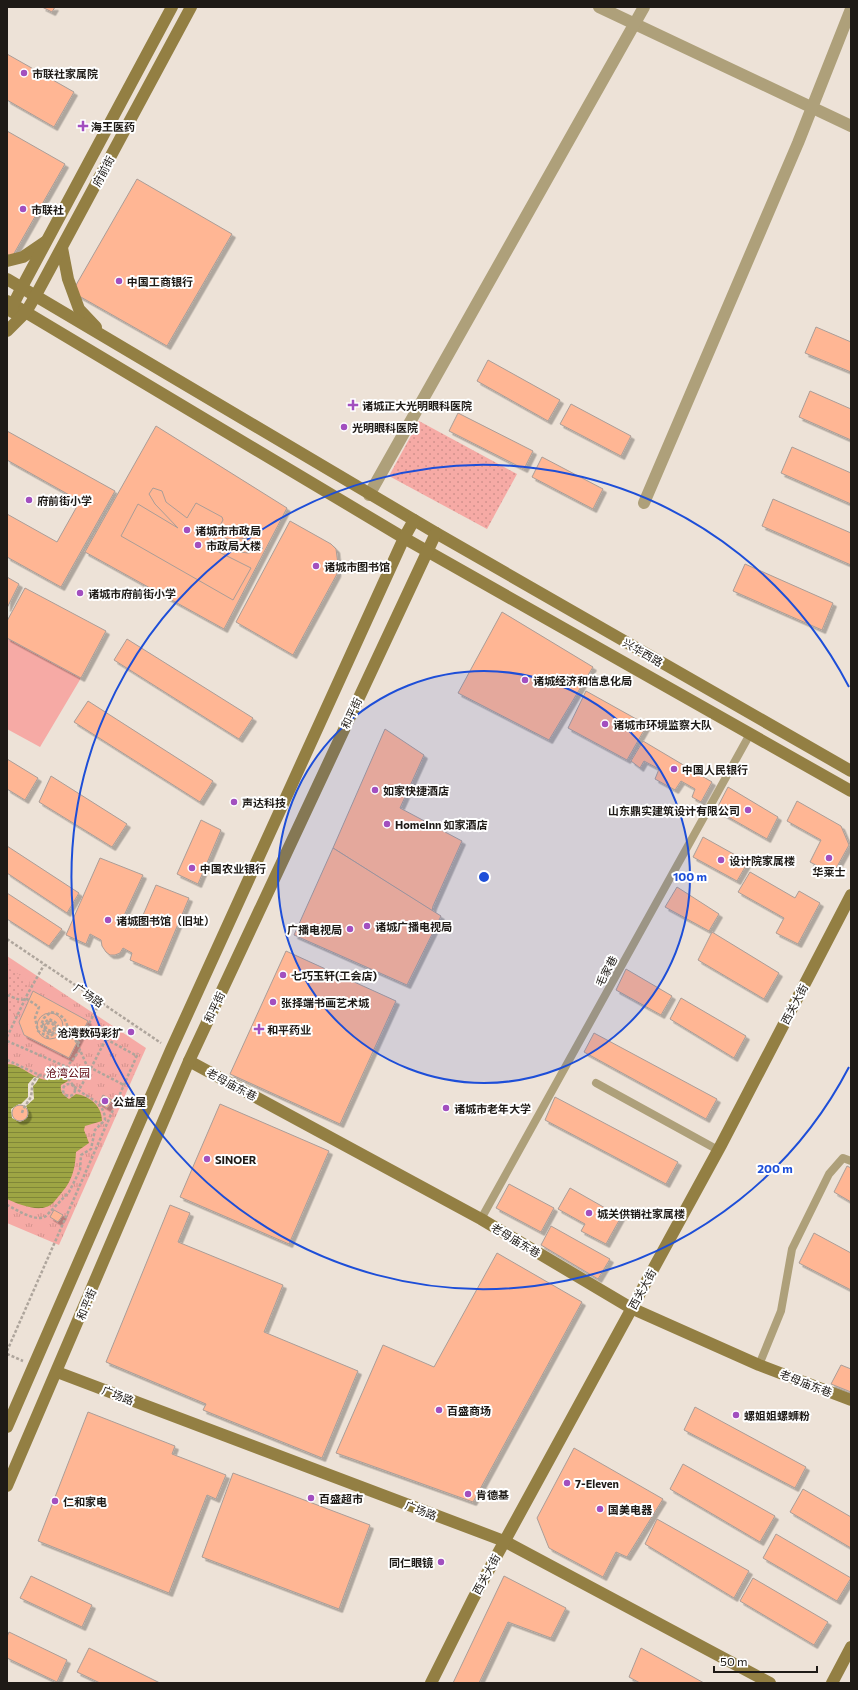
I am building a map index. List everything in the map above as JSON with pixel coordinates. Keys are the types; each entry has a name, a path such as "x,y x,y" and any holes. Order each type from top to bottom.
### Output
{"main road":[{"name":"府前街","path":"7,331 10,303 22,287 172,7"},
{"name":"府前街","path":"7,331 26,312 36,295 191,7"},
{"path":"7,261 23,257 46,242"},
{"path":"62,248 68,279 79,308 106,338"},
{"name":"兴华西路","path":"7,279 369,494 851,771"},
{"path":"10,303 404,538 851,791"},
{"name":"和平街","path":"7,1427 171,1050 404,538 414,520"},
{"name":"和平街","path":"7,1486 189,1061 436,533"},
{"name":"西关大街","path":"431,1683 504,1541 718,1150 851,895"},
{"name":"老母庙东巷","path":"189,1061 481,1219 632,1308 759,1365 851,1400"},
{"name":"广场路","path":"57,1372 504,1541 770,1683"},
{"path":"832,1683 851,1647"}],"street":[{"path":"599,7 851,126"},
{"path":"369,494 644,7"},
{"path":"644,502 813,108 851,9"}],"lane":[{"name":"毛家巷","path":"481,1219 750,734"},
{"path":"596,1083 718,1150"},
{"path":"759,1365 781,1311 792,1249 829,1174 843,1158 851,1161"}],"path":[{"name":"广场路","path":"7,939 171,1050"},
{"path":"7,1037 44,965"},
{"path":"7,995 20,1000 27,999 39,1007 35,1018 38,1031 48,1037 54,1036 58,1026 55,1022 49,1019 43,1024 45,1029 51,1031"},
{"path":"77,1044 100,1003"},
{"path":"56,1033 49,1034 44,1031 41,1025 44,1018 50,1012 59,1014 66,1020 68,1025 68,1034 76,1041 88,1066 124,1085"},
{"path":"87,1027 137,1056"},
{"path":"79,1090 106,1039"},
{"path":"7,1041 67,1067"},
{"path":"63,1072 80,1050"},
{"path":"34,1365 7,1352 138,1053"},
{"path":"7,1060 44,1077 53,1072 63,1072 79,1090 90,1096 105,1112 105,1120 95,1130 91,1149 82,1155 80,1170 69,1192 43,1218 37,1218 7,1205"},
{"path":"22,1113 24,1106 31,1097 32,1083 40,1076"},
{"path":"66,1084 74,1085 76,1091 74,1095 68,1096 64,1094 63,1088 66,1084"}],"green space":[{"path":"419,421 517,474 487,529 389,476"},
{"path":"7,638 81,678 40,747 7,729"},
{"name":"沧湾公园","path":"7,956 146,1048 59,1245 7,1223"},
{"path":"7,967 30,982 15,1013 8,1018"}],"shaded area":[{"path":"7,1064 17,1066 36,1077 46,1080 51,1075 60,1074 68,1081 61,1085 61,1090 64,1095 69,1099 76,1094 86,1097 97,1106 100,1111 102,1121 85,1126 84,1130 89,1143 76,1152 75,1166 72,1177 50,1206 32,1208 7,1199"}],"pier":[{"path":"34,1077 39,1078 33,1086 34,1099 26,1106 28,1117 20,1122 12,1118 11,1109 21,1104 28,1097 28,1084"}],"building":[{"path":"42,7 55,7 52,12"},
{"name":"市联社家属院","path":"7,54 74,92 54,127 7,100"},
{"name":"市联社","path":"7,131 65,164 12,257 7,254"},
{"path":"137,179 232,234 167,346 72,292"},
{"path":"816,327 851,342 851,372 805,353"},
{"path":"488,360 560,400 548,421 477,381"},
{"path":"810,391 851,409 851,440 799,417"},
{"path":"571,404 631,436 621,456 560,424"},
{"path":"458,413 533,451 524,469 449,431"},
{"name":"诸城市市政局","path":"156,426 287,508 224,629 85,552"},
{"path":"7,431 115,491 61,587 7,557 7,514 57,542 80,501 7,460"},
{"path":"792,447 851,473 851,504 781,473"},
{"path":"542,457 603,489 593,509 532,477"},
{"name":"市政局大楼","path":"153,488 162,491 166,502 187,518 196,503 222,517 223,520 217,531 220,537 233,540 246,538 256,542 263,548 260,551 248,553 211,548 251,568 233,600 121,536 138,504 178,528 155,504 149,494"},
{"path":"773,499 851,533 851,565 762,526"},
{"path":"290,521 331,544 336,549 338,564 337,574 293,655 236,622"},
{"path":"745,564 833,603 822,630 733,591"},
{"path":"7,577 19,584 7,608"},
{"path":"25,588 106,631 81,678 7,638 7,621"},
{"name":"诸城经济和信息化局","path":"502,612 593,667 549,740 458,693"},
{"path":"127,639 253,718 239,739 114,660"},
{"path":"586,691 647,725 627,760 568,728"},
{"path":"88,701 213,781 200,802 74,722"},
{"name":"HomeInn 如家酒店","path":"385,729 424,755 400,808 462,841 432,911 333,848"},
{"path":"643,741 712,782 701,802 692,797 695,789 681,781 675,790 655,779 659,769 644,761 640,768 631,761"},
{"path":"7,759 38,778 25,800 7,789"},
{"path":"51,776 127,824 112,847 39,802"},
{"path":"728,787 778,817 767,839 716,810"},
{"path":"797,801 841,826 849,845 833,874 810,862 821,840 787,821"},
{"path":"201,820 221,830 198,884 177,874"},
{"name":"设计院家属楼","path":"703,837 748,862 737,881 693,857"},
{"path":"7,846 79,893 67,913 7,873"},
{"name":"诸城广播电视局","path":"333,848 441,916 407,985 294,935"},
{"path":"100,858 143,875 121,922 129,919 133,921 137,929 156,885 189,898 158,972 130,960 132,953 123,948 120,953 110,955 102,946 101,940 90,934 86,944 66,935"},
{"path":"750,872 795,898 799,891 820,903 798,944 776,933 784,918 738,892"},
{"path":"677,887 719,914 709,931 665,907"},
{"path":"7,893 62,929 49,946 7,919"},
{"path":"712,932 779,973 764,999 698,960"},
{"path":"286,951 396,1001 340,1124 230,1074"},
{"path":"626,969 672,996 661,1015 616,990"},
{"path":"33,991 88,1021 69,1058 24,1035 19,1022"},
{"path":"681,998 746,1036 734,1058 670,1019"},
{"path":"50,1013 59,1017 63,1026 59,1035 50,1039 41,1035 37,1026 41,1017"},
{"path":"50,1021 54,1023 56,1027 54,1031 50,1033 46,1031 44,1027 46,1023"},
{"path":"594,1033 717,1099 706,1119 584,1052"},
{"name":"公益屋","path":"103,1095 112,1100 107,1108 99,1103"},
{"path":"555,1097 678,1162 666,1184 545,1120"},
{"path":"220,1104 329,1151 289,1244 180,1197"},
{"path":"17,1105 23,1105 28,1110 26,1119 23,1121 17,1121 12,1116 12,1110"},
{"path":"847,1166 851,1168 851,1202 834,1192"},
{"path":"509,1184 554,1208 541,1232 496,1208"},
{"name":"城关供销社家属楼","path":"570,1188 621,1217 606,1244 581,1231 585,1224 558,1209"},
{"path":"170,1205 190,1213 178,1242 283,1285 264,1332 358,1371 322,1458 203,1410 206,1404 106,1362"},
{"path":"54,1210 63,1215 58,1222 50,1217"},
{"path":"551,1226 610,1259 598,1279 541,1245"},
{"path":"814,1233 851,1253 851,1290 799,1263"},
{"name":"百盛商场","path":"497,1253 582,1302 473,1502 336,1453 383,1345 434,1367"},
{"path":"841,1365 851,1369 851,1392 831,1384"},
{"path":"695,1407 806,1467 795,1488 684,1430"},
{"path":"88,1412 175,1446 172,1454 226,1475 216,1499 207,1495 169,1593 38,1541"},
{"name":"国美电器","path":"574,1448 663,1499 627,1557 616,1552 603,1577 549,1548 537,1518"},
{"path":"683,1464 775,1516 760,1542 670,1489"},
{"path":"233,1473 370,1525 339,1609 202,1557"},
{"path":"803,1489 851,1517 851,1548 790,1512"},
{"path":"657,1519 749,1571 734,1598 645,1544"},
{"path":"776,1534 851,1578 837,1601 763,1558"},
{"path":"31,1576 92,1605 82,1627 20,1598"},
{"path":"504,1576 566,1608 551,1638 508,1622 479,1683 453,1683"},
{"path":"753,1578 828,1622 814,1645 740,1601"},
{"path":"9,1632 67,1660 57,1682 7,1658 7,1637"},
{"path":"89,1648 160,1683 100,1683 77,1672"},
{"path":"641,1648 704,1683 640,1683 629,1677"}],"place":[{"name":"市联社家属院","path":"24,73"},
{"name":"海王医药","path":"83,126"},
{"name":"市联社","path":"23,209"},
{"name":"中国工商银行","path":"119,281"},
{"name":"诸城正大光明眼科医院","path":"353,405"},
{"name":"光明眼科医院","path":"344,427"},
{"name":"府前街小学","path":"29,500"},
{"name":"诸城市市政局","path":"187,530"},
{"name":"市政局大楼","path":"198,545"},
{"name":"诸城市图书馆","path":"316,566"},
{"name":"诸城市府前街小学","path":"80,593"},
{"name":"诸城经济和信息化局","path":"525,680"},
{"name":"诸城市环境监察大队","path":"605,724"},
{"name":"中国人民银行","path":"674,769"},
{"name":"如家快捷酒店","path":"375,790"},
{"name":"声达科技","path":"234,802"},
{"name":"山东鼎实建筑设计有限公司","path":"748,810"},
{"name":"HomeInn 如家酒店","path":"387,824"},
{"name":"华莱士","path":"829,858"},
{"name":"设计院家属楼","path":"721,860"},
{"name":"中国农业银行","path":"192,868"},
{"name":"诸城图书馆（旧址）","path":"108,920"},
{"name":"诸城广播电视局","path":"367,926"},
{"name":"广播电视局","path":"350,929"},
{"name":"七巧玉轩(工会店)","path":"283,975"},
{"name":"张择端书画艺术城","path":"273,1002"},
{"name":"和平药业","path":"259,1029"},
{"name":"沧湾数码彩扩","path":"131,1032"},
{"name":"公益屋","path":"105,1101"},
{"name":"诸城市老年大学","path":"446,1108"},
{"name":"SINOER","path":"207,1159"},
{"name":"城关供销社家属楼","path":"589,1213"},
{"name":"百盛商场","path":"439,1410"},
{"name":"螺姐姐螺蛳粉","path":"736,1415"},
{"name":"7-Eleven","path":"567,1483"},
{"name":"肯德基","path":"468,1494"},
{"name":"百盛超市","path":"311,1498"},
{"name":"仁和家电","path":"55,1501"},
{"name":"国美电器","path":"600,1509"},
{"name":"同仁眼镜","path":"441,1562"}]}
